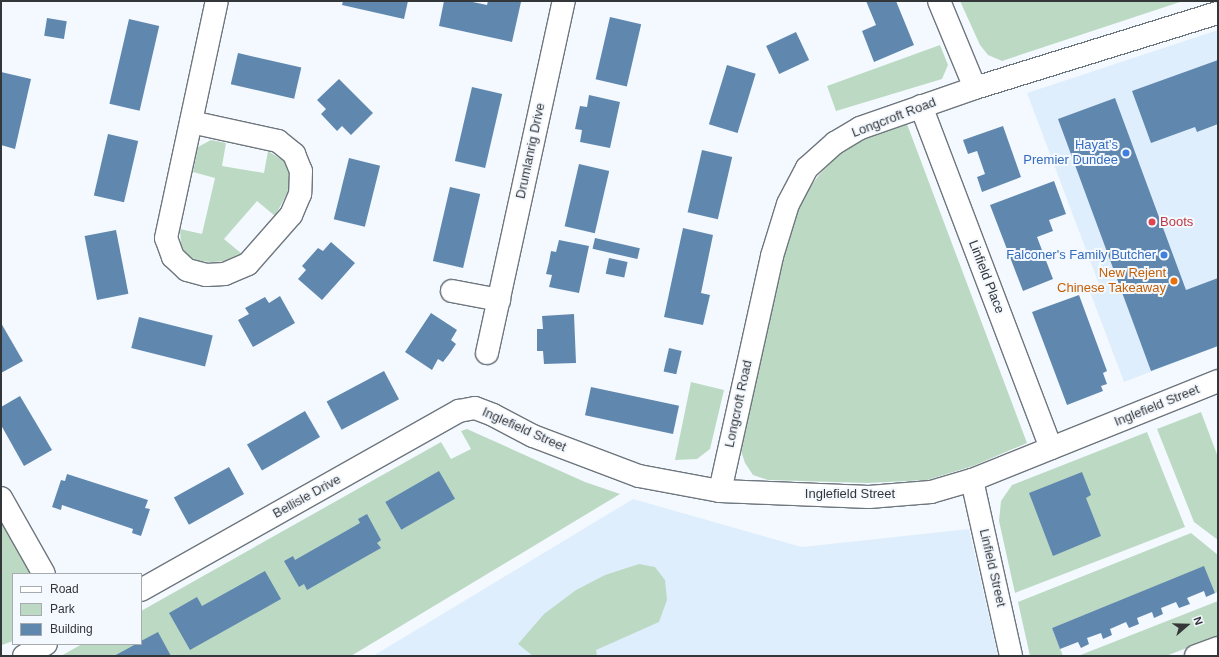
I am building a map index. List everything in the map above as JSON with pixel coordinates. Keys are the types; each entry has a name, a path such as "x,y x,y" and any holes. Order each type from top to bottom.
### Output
{"street":[{"path":"191,122 278,141 294,154 301,171 300,194 291,215 248,264 225,274 206,274 187,270 173,258 166,238 217,1"},
{"name":"Drumlanrig Drive","path":"488,353 564,1"},
{"path":"939,1 976,88"},
{"name":"Longcroft Road","path":"720,491 772,256 788,204 807,168 835,143 860,128 976,88 1218,13"},
{"name":"Linfield Place","path":"921,106 1052,448"},
{"path":"452,291 499,300"},
{"name":"Inglefield Street","path":"475,408 493,415 533,436 639,476 720,491 869,497 931,492 972,480 1218,381"},
{"name":"Bellisle Drive","path":"142,589 458,411 475,408"},
{"name":"Linfield Street","path":"972,480 1011,656"},
{"path":"1,498 43,573"},
{"path":"24,656 44,645"},
{"path":"1196,656 1218,648"}],"shaded area":[{"path":"1218,30 1218,346 1124,382 1090,292 1100,287 1027,93"},
{"path":"633,499 802,547 969,529 998,656 373,656"}],"green space":[{"path":"960,1 1183,1 1002,61 988,55 980,45"},
{"path":"940,45 948,65 942,79 836,111 827,86"},
{"path":"907,124 1027,443 973,466 927,480 867,483 768,480 753,475 745,463 740,448 791,225 803,197 819,175 840,153 865,139"},
{"path":"211,140 226,143 222,166 264,173 268,151 287,163 291,186 275,216 257,201 224,239 242,254 228,261 198,261 187,255 181,246 180,229 202,234 215,178 193,172 198,147"},
{"path":"691,382 724,390 710,449 697,459 675,460"},
{"path":"1201,412 1218,457 1218,540 1194,522 1157,429"},
{"path":"467,429 585,482 620,494 351,656 61,656 80,645 142,645 142,610 441,442 451,459 471,449 461,431"},
{"path":"1147,432 1185,527 1015,593 999,521 1001,501 1012,485"},
{"path":"1,522 30,573 12,573 12,641 2,645"},
{"path":"1191,533 1218,555 1218,592 1215,593 1204,567 1052,628 1063,656 1030,656 1018,602"},
{"path":"639,564 655,567 665,580 667,600 659,622 596,650 597,656 533,656 518,644 544,614 576,590 605,575"},
{"path":"1218,601 1218,636 1166,656 1078,656"}],"building":[{"path":"343,1 408,1 404,19 342,5"},
{"path":"444,1 468,1 487,5 488,1 521,2 512,42 439,26"},
{"path":"866,1 896,1 914,45 874,62 862,31 876,25"},
{"path":"610,17 641,24 627,87 596,79"},
{"path":"47,18 67,21 64,39 44,36"},
{"path":"129,19 159,26 140,111 109,104"},
{"path":"796,32 809,60 779,74 766,46"},
{"path":"238,53 301,68 294,99 231,84"},
{"path":"1218,60 1218,124 1197,132 1195,127 1151,143 1132,91"},
{"path":"727,65 756,74 738,133 709,124"},
{"path":"1,72 31,79 15,149 1,145"},
{"path":"339,79 373,113 351,135 342,126 337,131 321,114 326,109 317,100"},
{"path":"472,87 502,94 485,168 455,161"},
{"path":"589,95 620,102 610,148 580,142 582,130 575,129 580,106 587,107"},
{"path":"1115,98 1186,290 1218,278 1218,346 1151,371 1058,119"},
{"path":"1003,126 1021,177 982,192 977,177 985,174 977,151 968,154 963,140"},
{"path":"108,134 138,141 124,202 94,195"},
{"path":"702,150 732,157 718,219 688,212"},
{"path":"349,158 380,166 365,227 334,219"},
{"path":"579,164 609,171 595,233 565,226"},
{"path":"1054,181 1066,214 1049,220 1053,231 1037,237 1053,279 1023,291 990,205"},
{"path":"450,187 480,194 463,268 433,261"},
{"path":"683,228 713,235 701,293 710,295 703,325 664,317"},
{"path":"116,230 128,294 97,300 85,236"},
{"path":"595,238 640,248 637,259 593,249"},
{"path":"559,240 589,246 579,293 549,287 552,275 546,274 551,251 556,252"},
{"path":"331,242 355,263 322,300 298,279 306,270 302,266 318,248 323,251"},
{"path":"609,258 628,262 624,278 606,274"},
{"path":"1079,295 1107,371 1103,373 1107,384 1101,386 1103,391 1067,405 1032,312"},
{"path":"280,296 295,323 253,347 238,320 249,314 245,308 265,297 269,303"},
{"path":"431,313 457,330 451,340 456,344 443,362 438,359 432,370 405,352"},
{"path":"574,314 576,363 544,364 543,351 537,351 537,329 543,329 542,316"},
{"path":"139,317 213,335 205,366 131,348"},
{"path":"1,323 23,361 1,373"},
{"path":"669,348 682,351 676,374 664,371"},
{"path":"384,371 399,399 342,430 327,402"},
{"path":"591,387 679,406 673,434 585,415"},
{"path":"20,396 52,450 24,466 1,425 1,407"},
{"path":"305,411 320,437 262,470 247,444"},
{"path":"229,467 244,494 189,525 174,498"},
{"path":"439,471 455,499 401,530 385,502"},
{"path":"1082,472 1091,495 1086,498 1101,536 1053,556 1029,493"},
{"path":"67,474 148,500 145,508 150,509 141,536 132,533 133,529 62,505 61,510 52,507 61,480 65,481"},
{"path":"367,514 381,540 377,543 381,548 307,590 304,584 299,587 284,561 293,556 295,560 360,523 358,519"},
{"path":"1204,566 1215,593 1206,597 1204,591 1187,598 1190,604 1179,608 1176,602 1161,608 1163,614 1154,618 1152,612 1137,618 1139,624 1129,628 1126,622 1110,629 1112,635 1103,639 1101,633 1087,638 1089,644 1081,648 1078,642 1060,649 1052,628"},
{"path":"265,571 281,599 190,650 169,613 197,597 202,606"},
{"path":"158,632 171,656 114,656 134,645 142,645 142,640"}],"place":[{"name":"Hayat’s Premier Dundee","path":"1126,153"},
{"name":"Boots","path":"1152,222"},
{"name":"Falconer's Family Butcher","path":"1164,255"},
{"name":"New Rejent Chinese Takeaway","path":"1174,281"}]}
